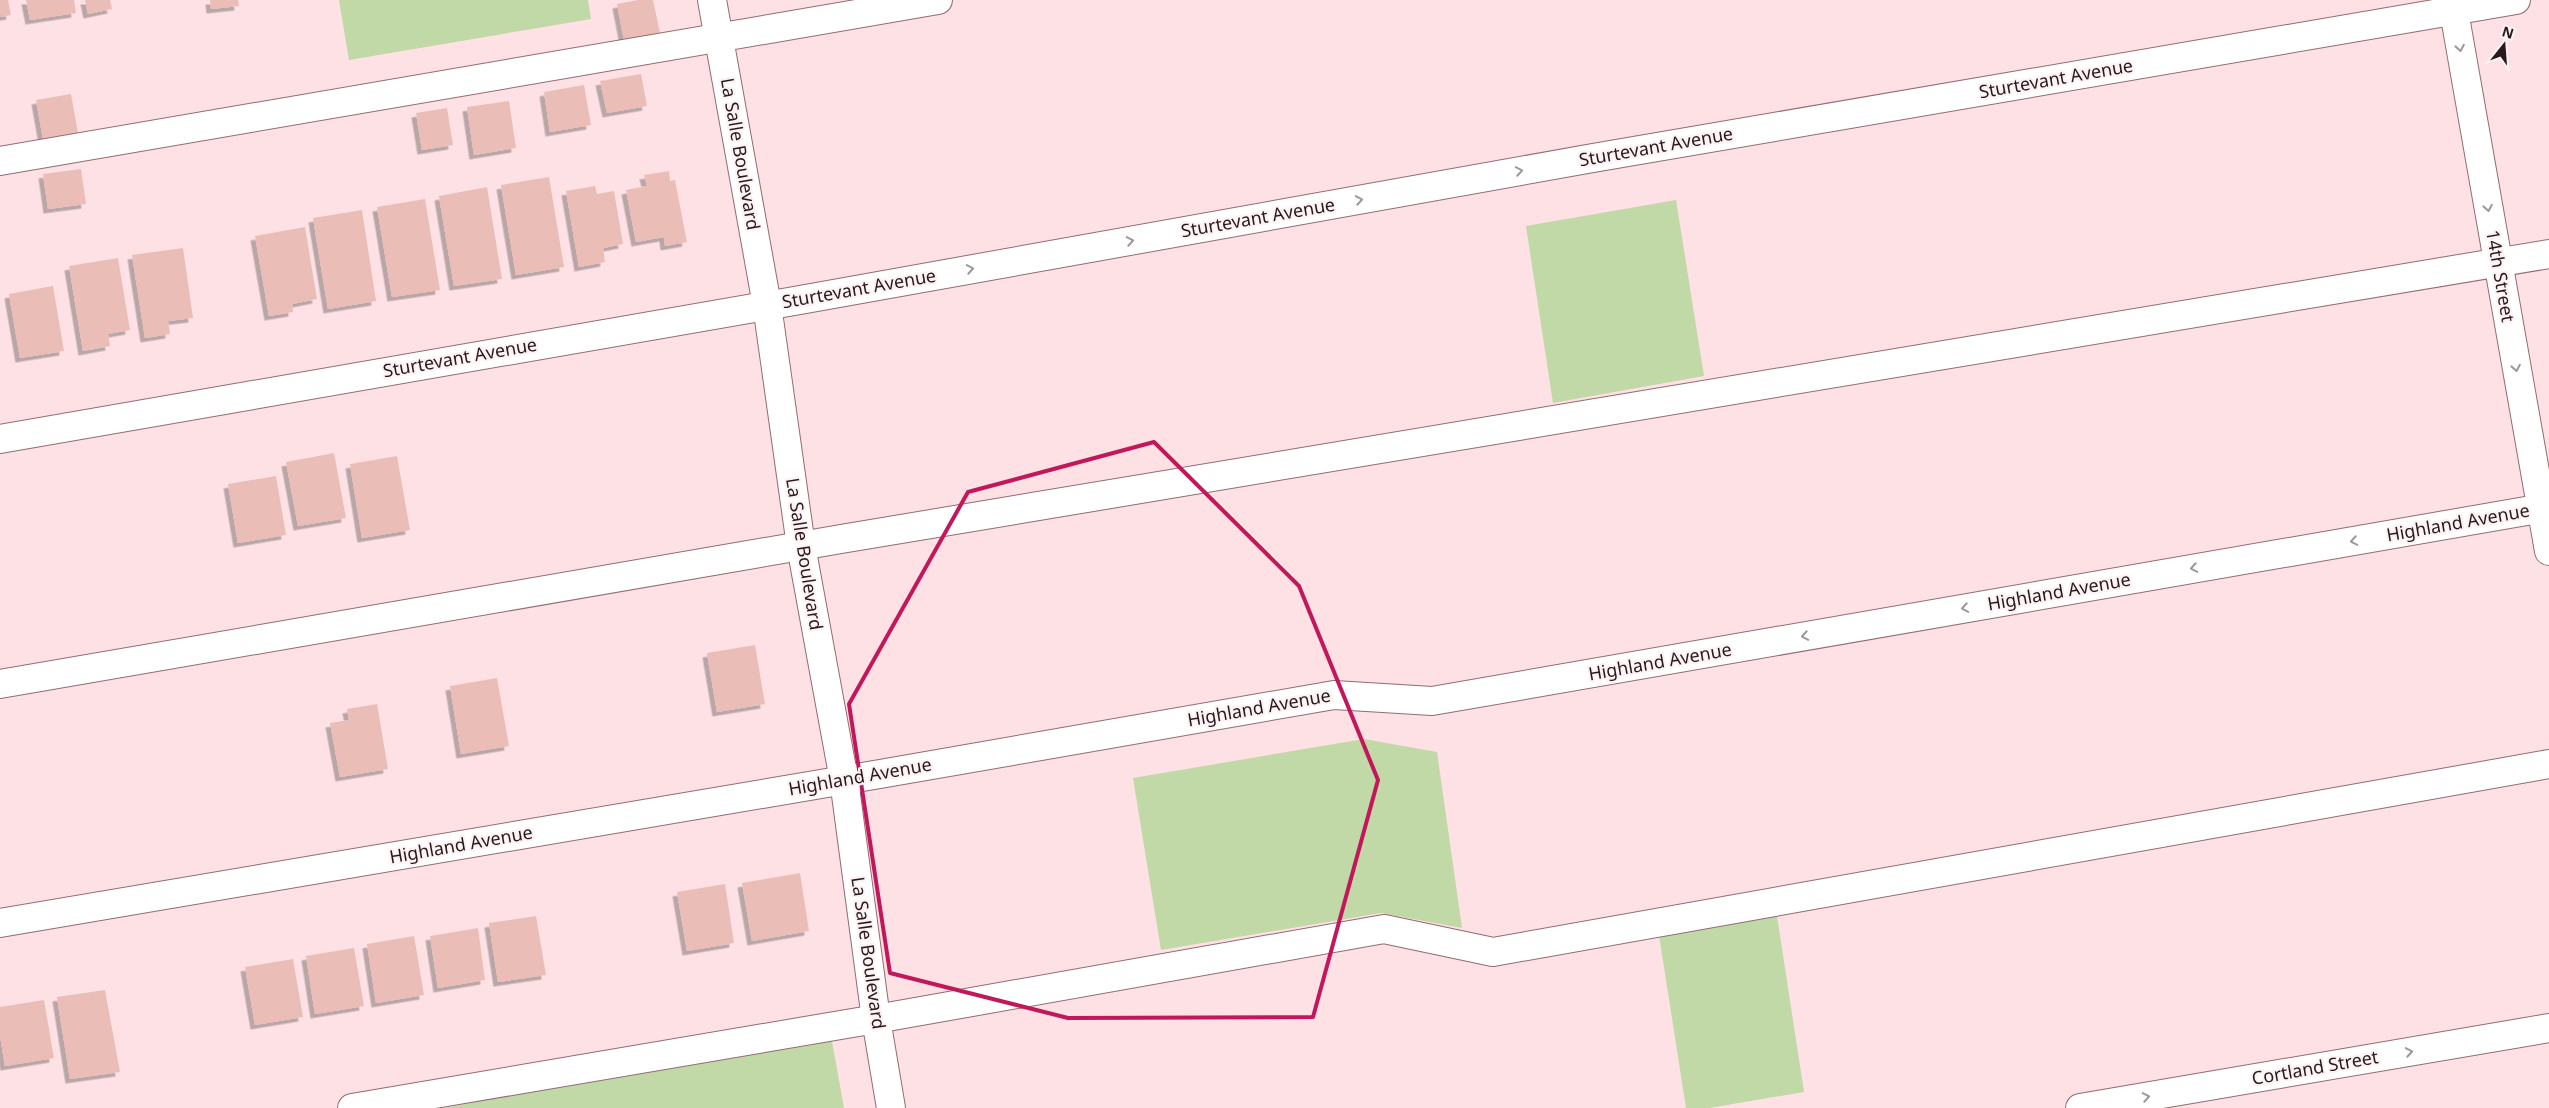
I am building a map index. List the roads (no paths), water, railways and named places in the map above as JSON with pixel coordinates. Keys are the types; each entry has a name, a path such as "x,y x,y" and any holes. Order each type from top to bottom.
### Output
{"street":[{"name":"La Salle Boulevard","path":"712,0 767,305 801,546 844,780 876,1019 891,1108"},
{"path":"0,161 938,0"},
{"name":"Sturtevant Avenue","path":"0,439 767,305 2453,5 2516,0"},
{"name":"14th Street","path":"2453,5 2498,264 2545,507 2549,551"},
{"path":"0,684 801,546 2549,254"},
{"name":"Highland Avenue","path":"0,923 1334,695 1432,701 2545,507"},
{"path":"352,1108 876,1019 1384,928 1493,952 2549,764"},
{"name":"Cortland Street","path":"2080,1108 2549,1028"}]}
